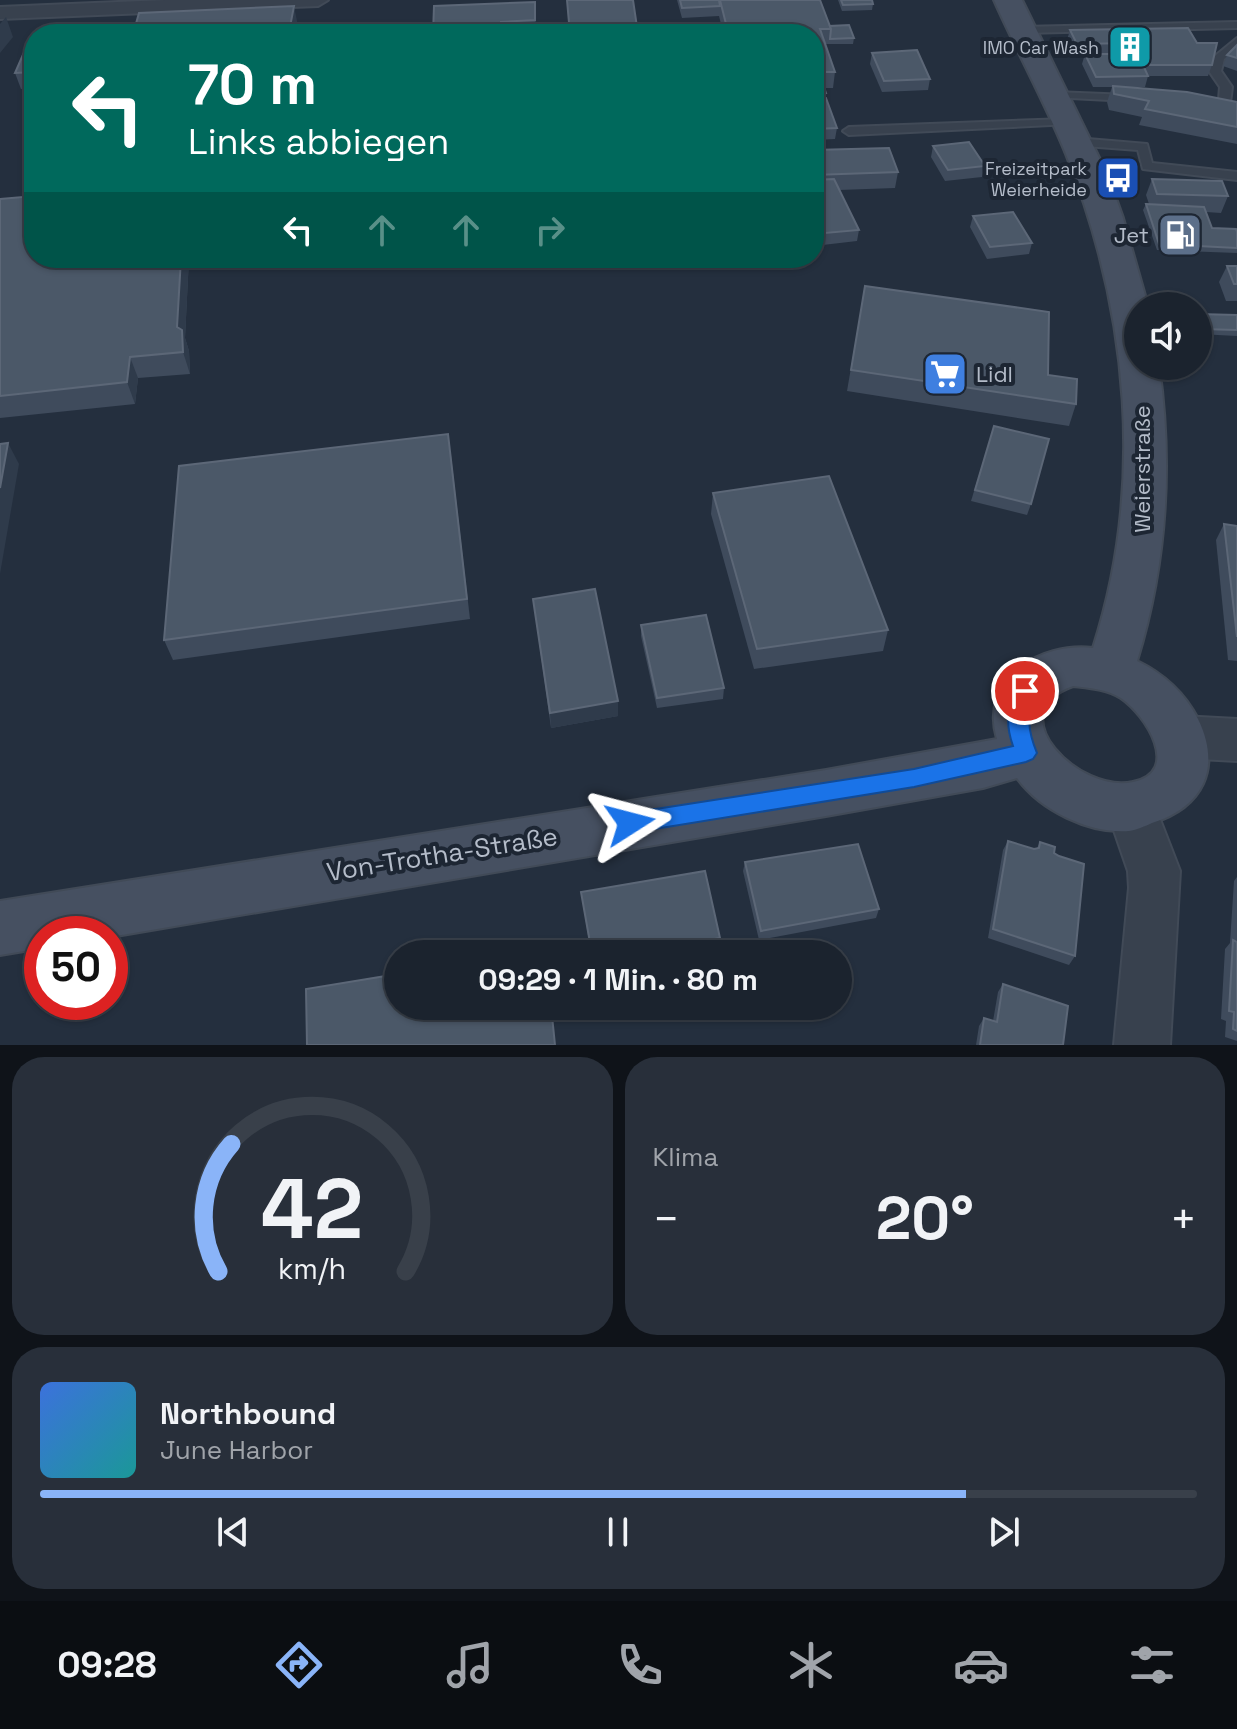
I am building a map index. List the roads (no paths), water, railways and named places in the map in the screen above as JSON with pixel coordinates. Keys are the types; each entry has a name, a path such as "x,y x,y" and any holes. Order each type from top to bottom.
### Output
{"main road":[{"name":"Weierstraße","path":"1015,15 1092,177 1119,262 1141,387 1146,501 1142,541 1110,670"},
{"path":"1073,666 1110,670 1134,680 1156,696 1171,715 1181,737 1184,758 1178,779 1164,795 1131,807 1101,806 1070,795 1044,777 1026,753 1018,731 1017,715 1025,691 1045,674 1073,666"},
{"name":"Von-Trotha-Straße","path":"0,928 870,786 983,765 1026,753"}],"street":[{"path":"0,13 318,0"},
{"path":"1181,737 1237,740"},
{"path":"1131,807 1154,871 1155,888 1142,1045"}],"lane":[{"path":"1015,15 1237,25"},
{"path":"1194,101 1224,103 1226,87 1215,71 1219,58 1237,41"},
{"path":"849,131 1066,119 1149,99"},
{"path":"1066,119 1143,147 1147,166 1237,176"}],"place":[{"name":"IMO Car Wash","path":"1130,47"},
{"name":"Freizeitpark Weierheide","path":"1118,178"},
{"name":"Jet","path":"1180,235"},
{"name":"Lidl","path":"945,374"}]}
